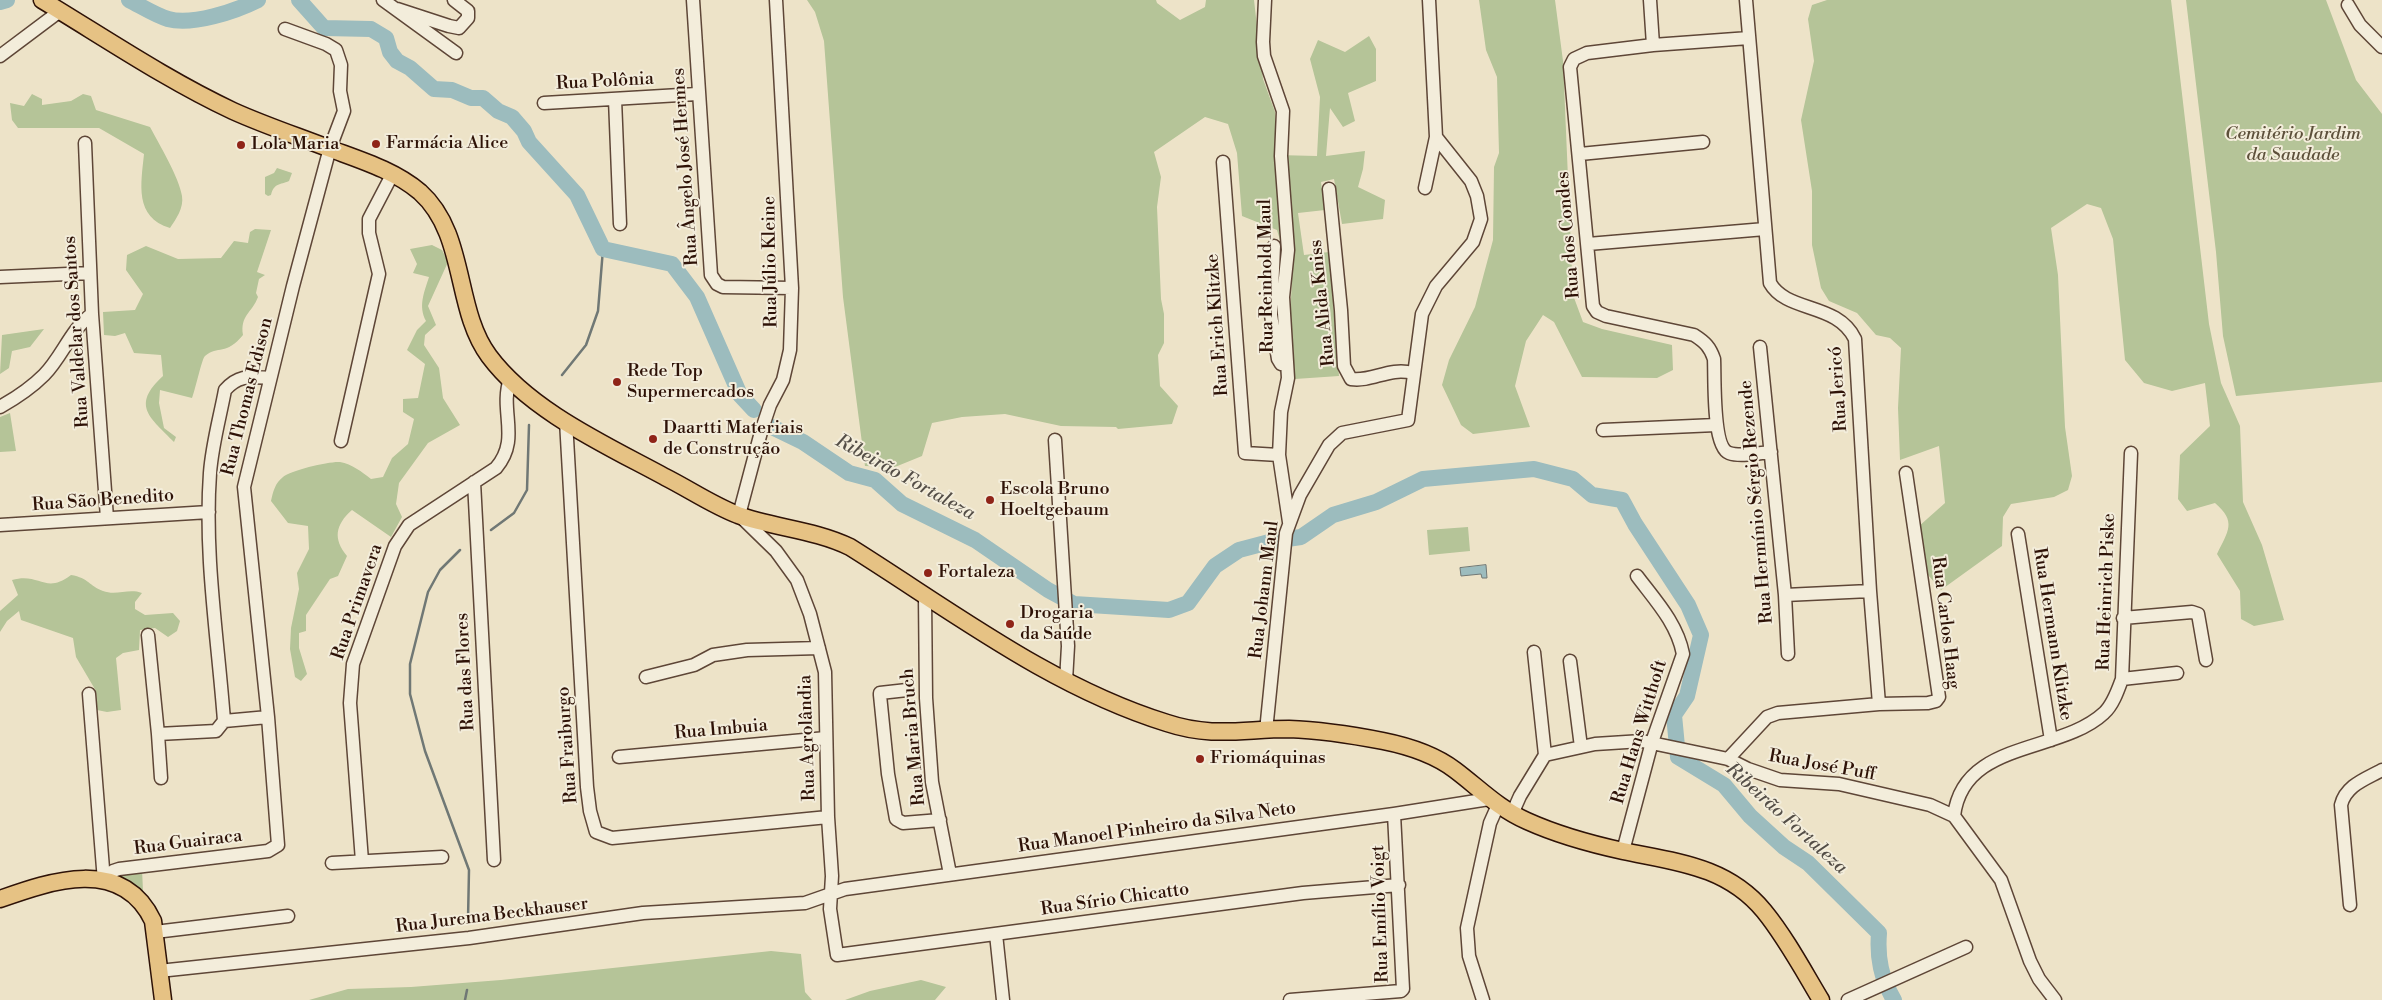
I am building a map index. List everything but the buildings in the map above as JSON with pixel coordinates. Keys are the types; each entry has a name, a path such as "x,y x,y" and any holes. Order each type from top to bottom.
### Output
{"main road":[{"path":"43,0 175,80 233,110 393,173 421,193 438,217 457,259 479,337 488,355 528,396 618,452 739,515 831,538 850,547 925,596 1066,681 1126,709 1185,729 1222,733 1266,730 1328,732 1408,747 1432,756 1453,768 1493,802 1512,814 1561,834 1623,851 1710,870 1732,883 1763,910 1821,1000"},
{"path":"0,899 49,883 72,878 93,878 126,890 148,911 155,932 163,1000"}],"street":[{"path":"383,0 456,52"},
{"path":"397,9 459,28 465,23 468,10 454,0"},
{"name":"Rua Ângelo José Hermes","path":"693,0 697,94 711,275 717,284 723,287 792,288"},
{"name":"Rua Júlio Kleine","path":"739,515 761,432 787,365 792,288 776,0"},
{"name":"Rua Reinhold Maul","path":"1265,0 1264,56 1283,111 1280,156 1288,250 1283,297 1288,378 1281,412 1279,455 1288,528"},
{"path":"1425,188 1436,137 1429,0"},
{"path":"1650,0 1653,45"},
{"name":"Rua Jericó","path":"1746,0 1770,283 1778,294 1841,320 1850,328 1854,339 1870,591 1880,704"},
{"path":"2348,5 2360,25 2376,36 2382,47"},
{"path":"0,56 60,11"},
{"name":"Rua Thomas Edison","path":"278,845 268,717 244,487 270,378 330,148 344,111 340,91 341,69 336,50 326,44 285,29"},
{"name":"Rua dos Condes","path":"1749,38 1653,45 1587,53 1574,59 1570,67 1580,154 1593,306 1597,312 1606,316 1694,335 1704,341 1711,349 1714,359 1716,425 1721,445 1726,452 1771,452"},
{"name":"Rua Polônia","path":"544,103 697,94"},
{"path":"615,99 620,224"},
{"path":"1413,373 1418,356 1418,337 1422,314 1436,286 1473,242 1481,219 1478,196 1470,181 1436,137"},
{"path":"1580,154 1703,142"},
{"name":"Rua Valdelar dos Santos","path":"85,143 92,314 107,518"},
{"name":"Rua Erich Klitzke","path":"1223,162 1245,453 1279,455"},
{"path":"341,441 379,274 369,233 369,219 393,173"},
{"name":"Rua Alida Kniss","path":"1329,189 1342,310 1344,366 1351,379 1359,380 1398,370 1413,373"},
{"path":"1588,244 1765,229"},
{"path":"1274,246 1272,329 1278,360 1286,367"},
{"path":"0,277 90,274"},
{"path":"0,407 22,394 45,374 81,324 92,314"},
{"name":"Rua Hermínio Sérgio Rezende","path":"1760,347 1785,595 1788,654"},
{"name":"Rua Johann Maul","path":"1266,730 1288,528 1300,495 1335,438 1342,432 1408,420 1413,373"},
{"path":"158,734 216,731 224,721 214,614 209,512 210,471 225,390 234,380 249,377 270,378"},
{"name":"Rua Primavera","path":"362,861 350,703 353,664 395,546 409,525 496,468 505,457 509,445 507,389 510,379"},
{"name":"Rua Fraiburgo","path":"566,421 587,787 590,811 596,832 612,838 828,817"},
{"path":"1603,430 1716,425"},
{"path":"1055,440 1068,646 1066,681"},
{"name":"Rua Heinrich Piske","path":"1954,816 1956,801 1970,778 2003,755 2086,728 2106,712 2122,679 2131,454"},
{"name":"Rua Carlos Haag","path":"1728,759 1767,717 1778,713 1880,704 1928,703 1936,701 1939,697 1906,473"},
{"name":"Rua das Flores","path":"474,482 494,860"},
{"name":"Rua São Benedito","path":"0,526 209,512"},
{"name":"Rua Agrolândia","path":"739,515 776,551 797,580 810,614 825,672 828,817 832,876 830,895 837,955"},
{"name":"Rua Hermann Klitzke","path":"2018,534 2051,740"},
{"name":"Rua Hans Witthoft","path":"1623,851 1657,744 1682,654 1680,639 1674,625 1637,576"},
{"path":"1785,595 1870,591"},
{"name":"Rua Maria Bruch","path":"925,596 926,698 932,782 950,874"},
{"path":"2123,618 2192,612 2198,614 2206,660"},
{"path":"148,635 161,778"},
{"path":"646,677 694,665 713,655 747,650 819,648"},
{"path":"1512,814 1520,796 1545,754 1534,652"},
{"path":"1570,661 1581,747"},
{"path":"2122,679 2177,673"},
{"path":"907,690 880,693 888,774 896,819 902,823 940,820"},
{"path":"90,694 104,881"},
{"path":"224,721 268,717"},
{"name":"Rua Imbuia","path":"619,757 826,738"},
{"name":"Rua José Puff","path":"1545,754 1621,741 1657,744 1728,759 1748,769 1780,780 1839,784 1930,805 1954,816"},
{"path":"2350,905 2342,805 2344,795 2349,788 2382,770"},
{"path":"1483,1000 1469,956 1467,928 1493,802"},
{"name":"Rua Manoel Pinheiro da Silva Neto","path":"830,895 845,889 950,874 1493,802"},
{"name":"Rua Emílio Voigt","path":"1290,1000 1401,991 1404,986 1394,814"},
{"path":"1954,816 2001,880 2030,961 2040,979 2056,1000"},
{"name":"Rua Guairaca","path":"104,881 113,871 119,869 268,851 278,845"},
{"path":"332,863 442,857"},
{"name":"Rua Sírio Chicatto","path":"837,955 1303,894 1399,885"},
{"name":"Rua Jurema Beckhauser","path":"159,971 469,938 643,913 805,903 830,895"},
{"path":"155,932 288,916"},
{"path":"996,934 1003,1000"},
{"path":"1848,1000 1966,947"}],"green space":[{"path":"807,0 1156,0 1157,3 1180,20 1205,7 1206,0 1254,0 1263,79 1275,112 1277,155 1317,156 1320,97 1310,59 1318,40 1345,52 1369,36 1376,49 1376,81 1348,93 1355,121 1343,127 1330,108 1326,156 1365,151 1358,187 1385,200 1383,219 1342,224 1334,179 1321,182 1325,210 1298,213 1304,255 1329,252 1339,376 1295,379 1289,330 1292,282 1277,230 1242,216 1237,153 1228,124 1205,117 1154,152 1161,177 1157,207 1161,299 1164,314 1164,343 1158,355 1160,386 1178,406 1172,424 1118,429 1116,427 1061,426 1005,414 962,417 932,423 922,456 895,467 865,466 843,297 824,41 815,12"},
{"path":"1479,0 1555,0 1563,61 1573,295 1583,322 1602,329 1672,345 1673,370 1657,378 1582,377 1554,322 1543,315 1526,341 1515,386 1530,427 1473,434 1461,425 1442,385 1449,360 1475,307 1493,240 1494,167 1499,153 1497,77 1486,50"},
{"path":"1827,0 2171,0 2209,324 2221,383 2240,426 2243,502 2262,545 2284,620 2254,626 2241,619 2240,591 2217,554 2227,533 2228,521 2226,516 2215,503 2187,511 2178,499 2180,455 2210,426 2205,383 2172,391 2144,383 2125,360 2113,239 2101,208 2087,204 2051,228 2058,275 2065,427 2072,476 2068,490 2054,497 2011,504 2003,517 2002,546 1941,590 1922,568 1918,527 1945,503 1939,446 1900,460 1898,408 1901,348 1890,338 1876,335 1857,313 1829,301 1821,288 1812,245 1812,191 1801,120 1814,61 1808,19 1812,5"},
{"name":"Cemitério Jardim da Saudade","path":"2186,0 2326,0 2356,80 2382,114 2382,382 2236,396 2223,336 2216,252"},
{"path":"32,94 42,99 42,105 71,101 83,94 91,96 96,110 150,127 173,170 182,196 181,209 170,228 158,223 145,208 141,188 144,154 99,128 18,128 12,120 10,103 24,106"},
{"path":"277,168 292,173 289,181 276,186 271,195 268,196 265,194 265,177 274,173"},
{"path":"255,229 271,230 257,272 265,275 259,279 256,293 258,297 243,323 243,335 232,346 214,351 205,356 192,398 160,390 159,403 164,428 176,437 174,442 158,426 147,411 148,396 153,386 163,376 161,355 134,353 125,333 115,336 104,335 103,312 135,310 143,294 126,270 127,255 146,246 178,259 221,258 234,241 248,243 250,232"},
{"path":"432,245 442,250 448,262 428,306 436,325 425,335 424,345 439,368 443,398 460,425 428,443 399,483 396,504 402,517 391,537 352,510 342,521 339,527 338,538 342,550 347,556 338,576 330,579 306,615 306,631 299,633 299,648 307,674 301,681 295,677 290,649 291,628 299,589 297,573 309,549 308,526 288,523 271,501 274,491 278,482 287,474 311,466 328,463 340,462 349,465 371,479 383,477 392,458 408,444 414,419 403,412 403,399 418,398 425,364 407,350 417,330 426,321 422,305 429,277 413,273 417,264 410,249"},
{"path":"44,329 30,347 12,351 9,368 0,374 2,335"},
{"path":"10,413 16,451 0,452 0,417"},
{"path":"1468,527 1470,551 1429,555 1427,530"},
{"path":"71,575 82,578 98,589 108,592 132,591 142,593 135,602 135,609 145,615 173,613 180,621 177,631 168,637 155,628 140,630 139,650 123,653 116,658 121,710 107,712 97,710 96,691 76,657 73,638 21,620 19,611 7,621 0,632 0,611 18,595 12,580 22,578 55,583"},
{"path":"142,869 143,891 115,879 116,873"},
{"path":"771,951 801,954 805,992 812,1000 309,1000 348,989 411,987 501,980"},
{"path":"921,980 946,987 935,1000 845,1000 870,991"}],"water":[{"path":"1486,565 1487,578 1482,578 1481,574 1461,576 1460,568"}],"waterway":[{"name":"Ribeirão Fortaleza","path":"0,2 7,0"},
{"name":"Ribeirão Fortaleza","path":"129,0 158,15 178,21 189,21 214,16 238,9 258,0"},
{"name":"Ribeirão Fortaleza","path":"299,0 324,28 371,29 386,38 390,52 397,61 410,68 434,89 452,90 471,98 483,98 498,111 512,117 524,131 529,142 577,195 603,249 672,264 697,297 740,395 754,410"},
{"path":"562,375 586,345 598,311 603,249"},
{"path":"491,530 514,513 527,490 529,425"},
{"name":"Ribeirão Fortaleza","path":"772,427 803,442 849,473 875,480 902,504 975,540 1048,590 1074,604 1169,610 1188,603 1215,566 1239,550 1273,541 1301,537 1333,515 1376,502 1423,479 1534,469 1573,479 1592,495 1622,500 1635,524 1688,605 1701,635 1687,696 1674,715 1678,757 1724,785 1750,816 1784,847 1808,863 1879,933 1881,968 1894,1000"},
{"path":"460,550 440,570 428,592 410,664 410,694 425,751 469,870 468,920"},
{"path":"465,1000 467,990"}],"place":[{"name":"Farmácia Alice","path":"376,144"},
{"name":"Lola Maria","path":"241,145"},
{"name":"Rede Top Supermercados","path":"617,382"},
{"name":"Daartti Materiais de Construção","path":"653,439"},
{"name":"Escola Bruno Hoeltgebaum","path":"990,500"},
{"name":"Fortaleza","path":"928,573"},
{"name":"Drogaria da Saúde","path":"1010,624"},
{"name":"Friomáquinas","path":"1200,759"}]}
